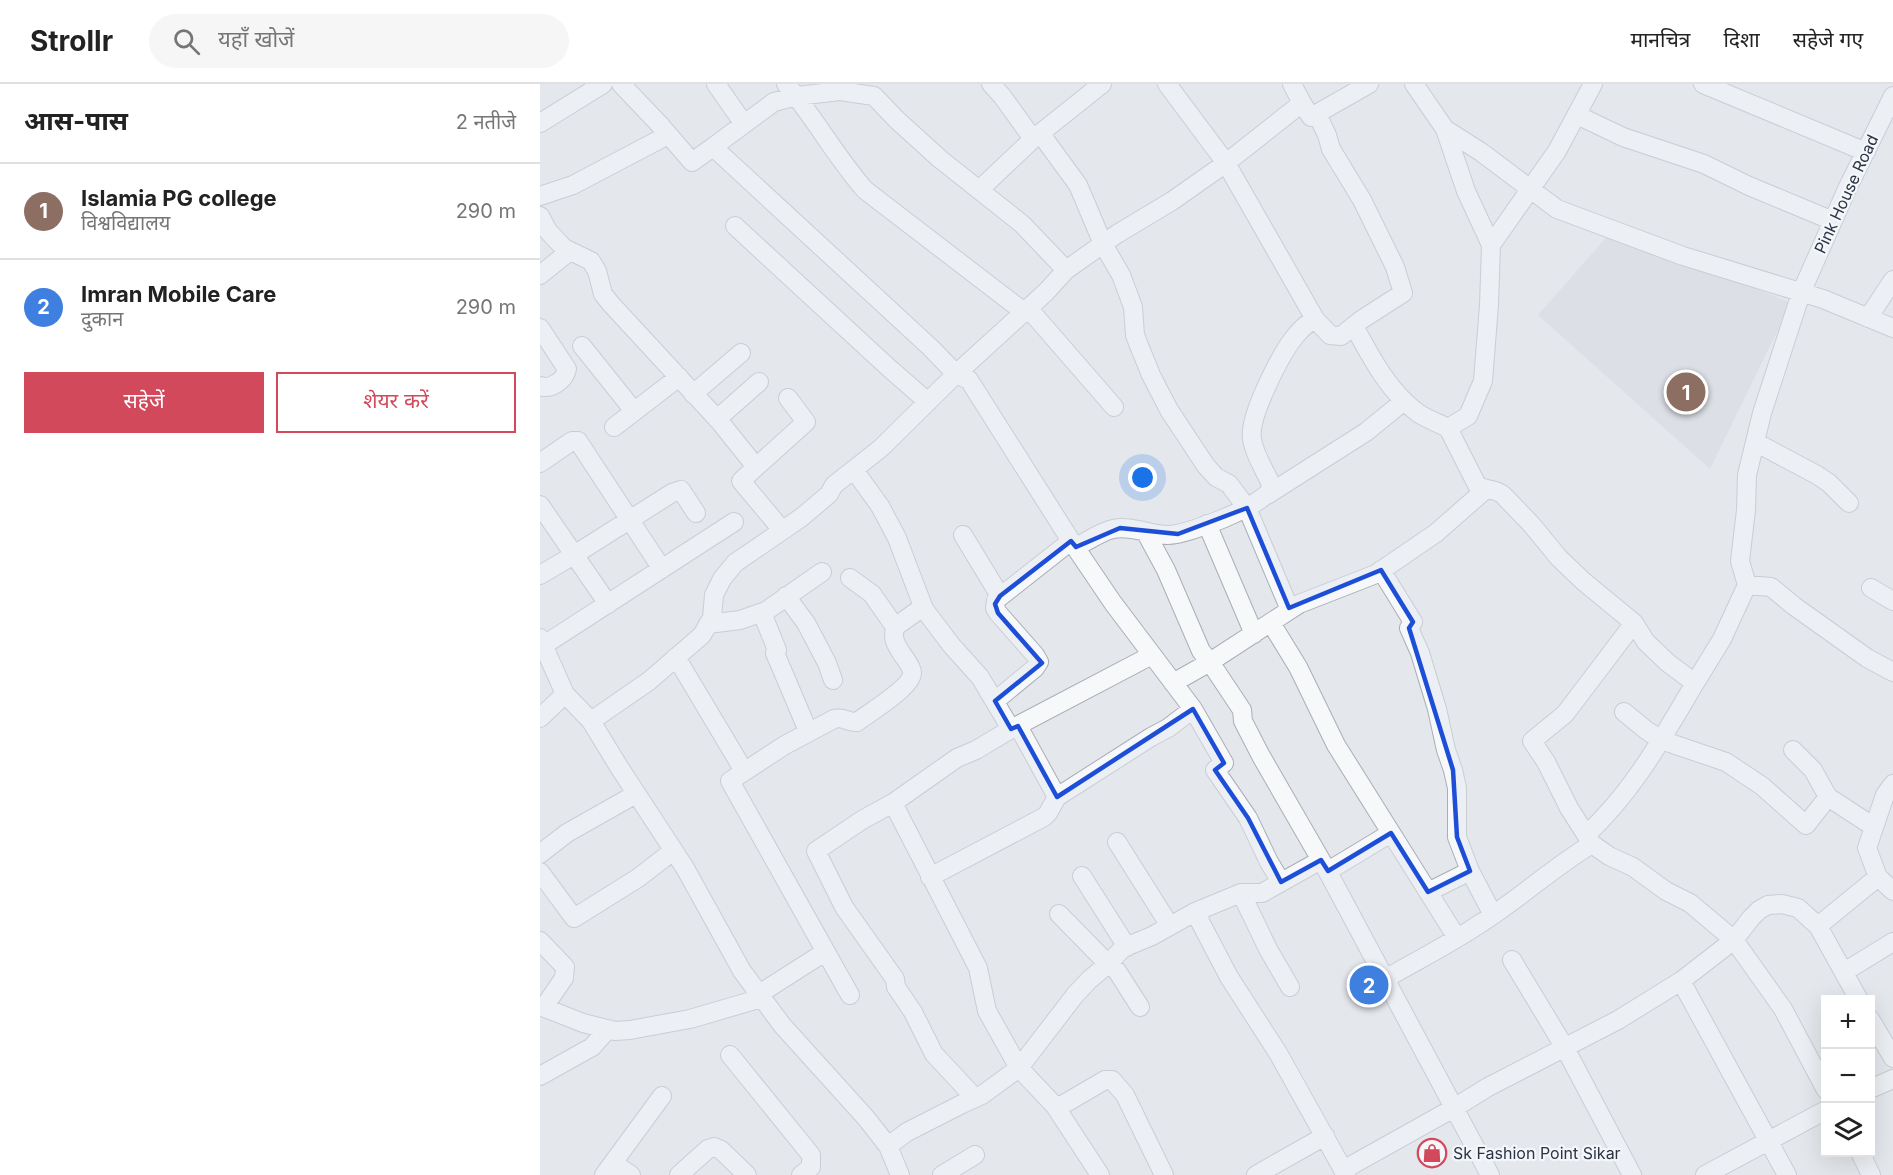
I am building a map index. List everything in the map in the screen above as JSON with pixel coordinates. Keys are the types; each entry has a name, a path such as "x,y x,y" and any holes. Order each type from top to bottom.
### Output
{"street":[{"path":"540,123 603,84"},
{"path":"621,84 692,162 791,90 840,91 874,96 940,159 1022,224 1066,270"},
{"path":"716,84 744,124"},
{"path":"991,84 1078,185 1103,244 1130,295 1138,343 1151,375 1170,410 1206,466 1212,474 1229,484 1247,508 1290,610"},
{"path":"979,190 1036,136 1102,84"},
{"path":"1167,84 1226,164 1315,319 1330,335 1341,336 1403,293 1395,267 1362,200 1331,149 1327,135 1292,84"},
{"path":"591,721 649,681 702,635 712,618 714,595 722,579 735,563 829,494 834,485 881,448 1066,270 1310,108 1369,84"},
{"path":"1414,84 1445,129 1466,190 1491,245 1483,381 1468,416 1448,428"},
{"path":"1491,245 1557,151 1593,84"},
{"path":"1703,84 1866,152"},
{"path":"791,90 865,190 1026,310 1114,407"},
{"name":"Pink House Road","path":"1747,585 1740,561 1746,510 1747,475 1762,413 1801,293 1893,96"},
{"path":"1577,115 1623,137 1704,164 1749,186 1833,221"},
{"path":"1445,129 1557,209 1683,256 1822,299 1893,328"},
{"path":"540,196 573,185 668,135"},
{"path":"712,147 931,348 956,374 969,380 1113,603 1193,709 1224,763 1215,770 1248,818 1281,882"},
{"path":"540,216 548,231 564,248 591,261 597,271 603,294 611,304 717,419 756,467"},
{"path":"735,226 928,402"},
{"path":"540,275 570,251"},
{"path":"1868,318 1893,280"},
{"path":"1268,495 1271,489 1270,482 1252,440 1251,431 1283,352 1297,334 1315,319"},
{"path":"1354,326 1390,386 1420,414 1448,428 1473,480 1485,490"},
{"path":"540,328 567,369 565,376 551,387 540,386"},
{"path":"582,346 634,411"},
{"path":"693,394 741,353"},
{"path":"614,427 679,377"},
{"path":"717,419 759,382"},
{"path":"782,530 741,481 806,422 788,398"},
{"path":"995,701 1035,668 1038,662 1035,655 998,613 995,604 1000,596 1074,544 1103,532 1120,528 1146,533 1178,534 1247,508 1366,432 1404,401"},
{"path":"540,463 568,443 578,441 662,569"},
{"path":"1755,442 1817,475 1829,483 1849,503"},
{"path":"854,470 880,506 897,538 923,607 952,646 980,676 1057,797"},
{"path":"1173,682 1210,662 1299,604 1376,574 1436,532 1485,490 1492,489 1503,495 1559,558 1583,581 1634,624 1646,642 1668,663 1695,683"},
{"path":"540,575 672,493 681,490 696,513"},
{"path":"540,505 608,604"},
{"path":"734,522 608,604 542,641 565,694 591,721 685,868 742,971 782,1025 866,1118 888,1146 900,1175"},
{"path":"1207,524 1254,634"},
{"path":"1146,533 1166,570 1201,651 1242,710 1244,721 1261,756 1324,866 1490,1175"},
{"path":"963,535 1000,596"},
{"path":"1381,570 1413,622 1409,628 1420,653 1437,709 1457,788 1457,837 1470,871 1493,915"},
{"path":"708,624 740,620 762,613 822,572"},
{"path":"850,578 872,594 895,627"},
{"path":"1385,980 1493,915 1528,890 1589,839 1601,821 1632,785 1661,740 1722,639 1747,585 1771,587 1867,658 1893,672"},
{"path":"1871,588 1893,601"},
{"path":"786,596 806,623 827,663 833,680"},
{"path":"850,995 730,781 808,731 839,717 852,723 857,722 909,682 912,675 911,668 893,636 895,627 923,607"},
{"path":"762,613 777,650 775,653 808,731"},
{"path":"1271,622 1298,667 1336,745 1457,938"},
{"path":"1634,624 1564,714 1532,741 1589,839 1609,856 1633,867 1666,891 1690,903 1734,940 1783,1009 1821,1081"},
{"path":"975,1098 934,1054 913,1012 896,987 895,979 844,907 816,851 862,820 893,803 957,759 1152,655"},
{"path":"676,657 744,771"},
{"path":"540,718 565,694"},
{"path":"930,877 1044,817 1052,808 1057,797 1168,728 1193,709"},
{"path":"1624,712 1661,740 1726,762 1762,786 1806,825 1828,797"},
{"path":"1793,750 1813,770 1828,797 1874,827"},
{"path":"1893,784 1885,795 1867,848 1878,877 1893,891"},
{"path":"540,854 567,833 636,794"},
{"path":"893,803 978,968 987,1011 1019,1068 1055,1106 1100,1175"},
{"path":"888,1146 907,1132 982,1095 1019,1068 1075,995 1123,948 1195,912 1241,893 1262,893 1281,882 1324,866 1391,833"},
{"path":"1117,842 1170,926"},
{"path":"540,872 574,918 638,878 673,851"},
{"path":"1428,892 1470,871"},
{"path":"1082,876 1127,947"},
{"path":"1818,926 1878,877"},
{"path":"1241,893 1268,950 1290,987"},
{"path":"1195,912 1229,977 1278,1053 1344,1172 1488,1087 1618,1020 1681,981 1734,940 1759,910 1768,905 1782,904 1798,908 1818,926 1857,995"},
{"path":"1059,914 1117,971 1140,1007"},
{"path":"540,941 565,967 564,978 542,1006 583,1023 615,1031 690,1019 760,996 825,952"},
{"path":"1844,972 1893,942"},
{"path":"1512,960 1565,1048 1632,1175"},
{"path":"1681,981 1787,1175"},
{"path":"1875,1027 1893,1058"},
{"path":"540,1076 592,1047 608,1029"},
{"path":"730,1055 812,1155 810,1167 801,1175"},
{"path":"1875,1087 1893,1079"},
{"path":"1055,1106 1064,1104 1105,1080 1112,1080 1125,1095 1164,1175"},
{"path":"631,1175 608,1169 662,1096"},
{"path":"1705,1175 1821,1113"},
{"path":"1256,1175 1325,1136"},
{"path":"679,1175 708,1149 714,1147 721,1150 747,1175"},
{"path":"942,1175 975,1155"},
{"path":"1862,1157 1871,1175"}],"highlighted area":[{"path":"1247,508 1289,608 1381,570 1413,622 1409,628 1453,770 1457,837 1470,871 1428,892 1391,833 1328,871 1321,860 1281,882 1248,818 1215,770 1224,763 1193,709 1057,797 1018,726 1011,729 995,701 1042,663 998,613 995,604 1000,596 1071,541 1076,547 1120,528 1178,534"}],"shaded area":[{"path":"1613,230 1791,303 1710,469 1538,315"}],"place":[{"name":"Islamia PG college","path":"1686,392"},
{"name":"Imran Mobile Care","path":"1369,985"},
{"name":"Sk Fashion Point Sikar","path":"1432,1153"}]}
